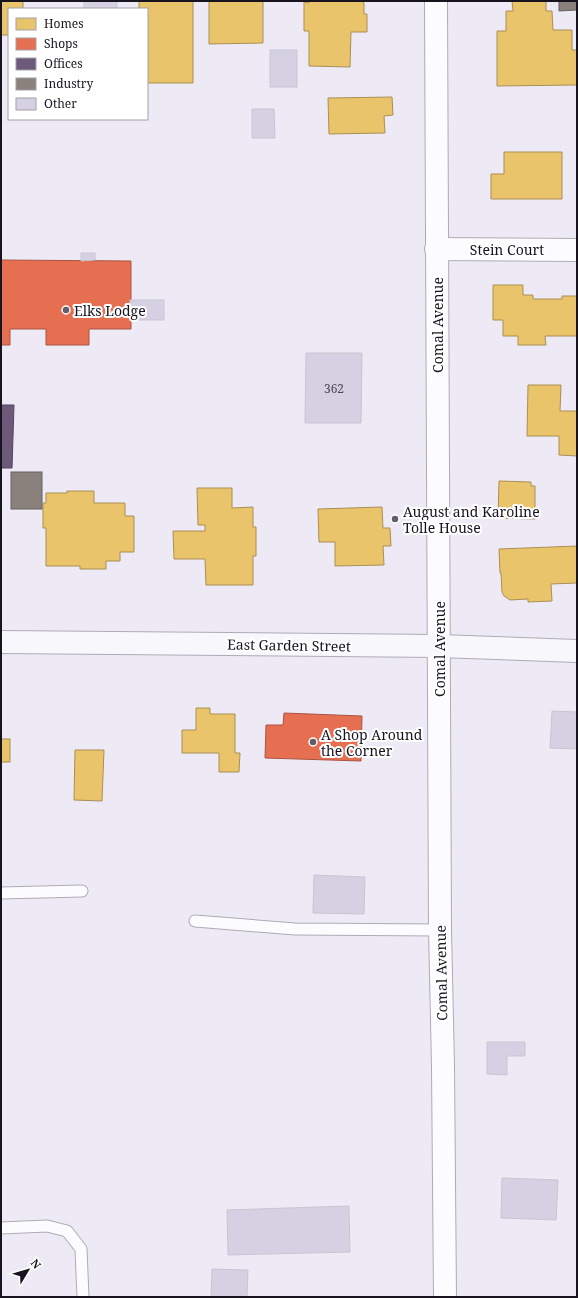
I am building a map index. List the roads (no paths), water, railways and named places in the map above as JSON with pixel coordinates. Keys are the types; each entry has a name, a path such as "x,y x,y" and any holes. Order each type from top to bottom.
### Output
{"street":[{"name":"Comal Avenue","path":"436,1 440,930 445,1297"},
{"name":"Stein Court","path":"436,249 577,250"},
{"name":"East Garden Street","path":"1,642 439,646 577,651"}],"lane":[{"path":"1,893 82,891"},
{"path":"195,921 295,929 440,930"},
{"path":"1,1228 47,1226 67,1231 81,1249 83,1297"}],"place":[{"name":"Elks Lodge","path":"66,310"},
{"name":"August and Karoline Tolle House","path":"395,519"},
{"name":"A Shop Around the Corner","path":"313,742"}]}
